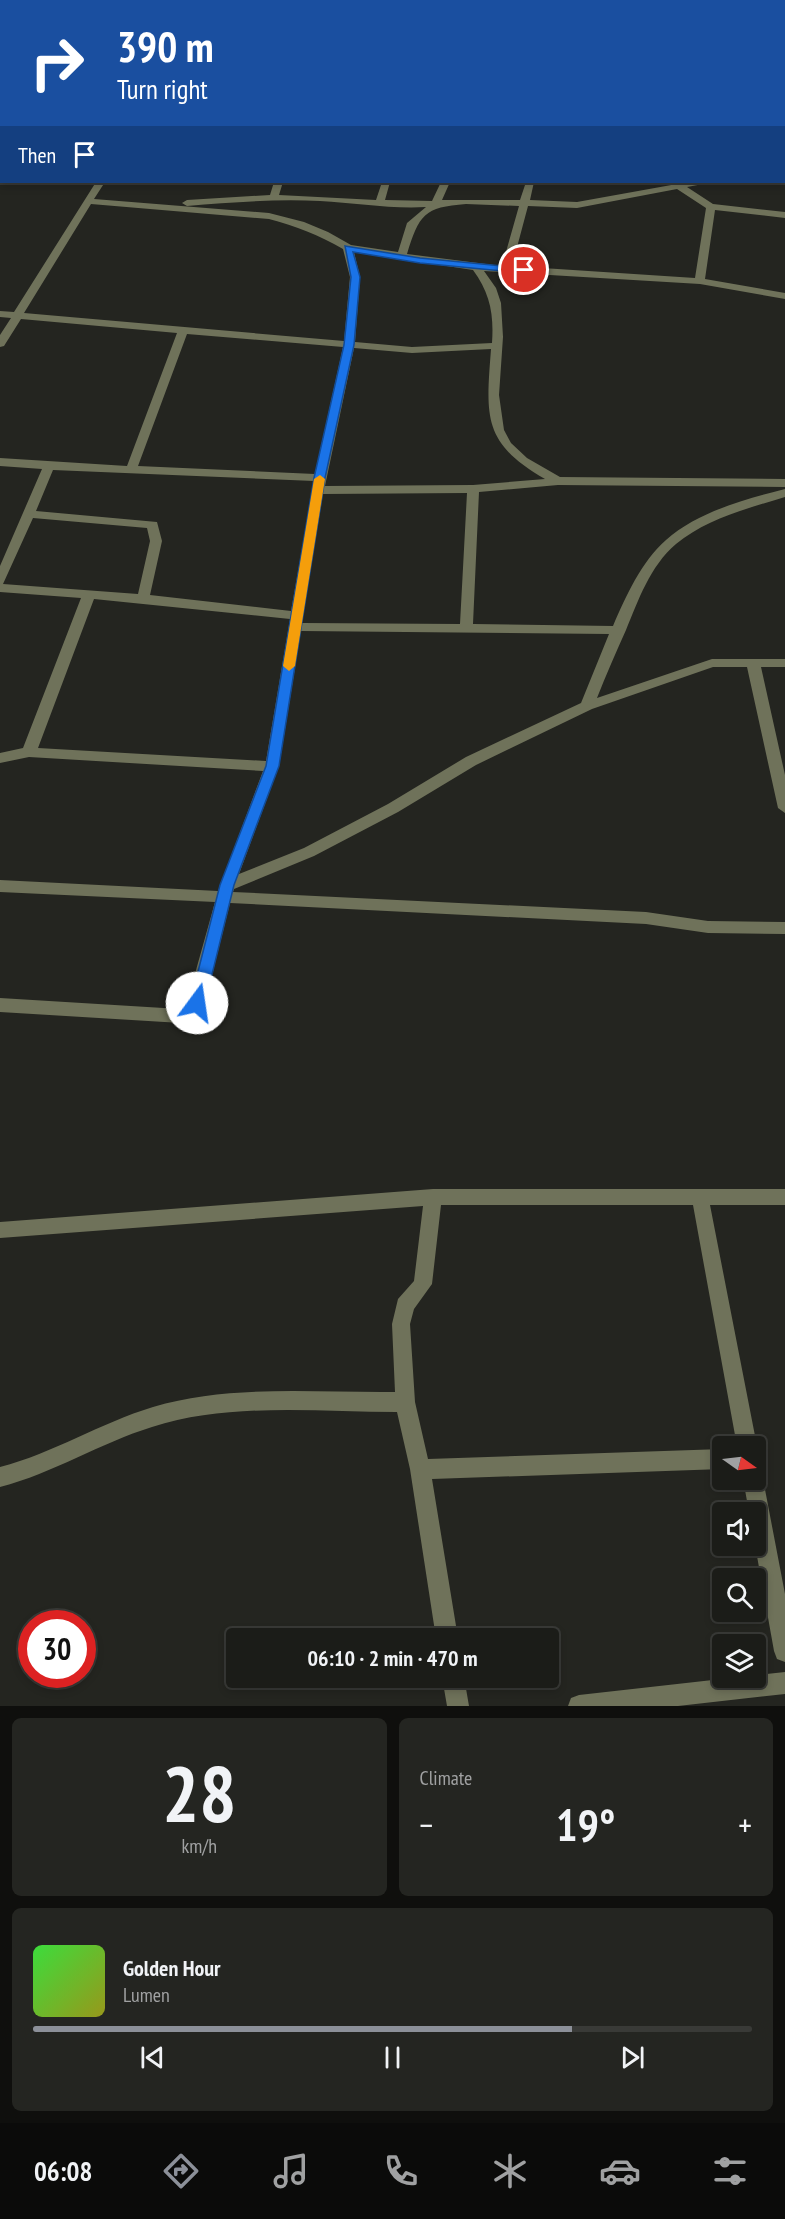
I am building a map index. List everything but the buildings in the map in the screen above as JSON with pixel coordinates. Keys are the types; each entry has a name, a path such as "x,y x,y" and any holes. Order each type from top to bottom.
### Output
{"street":[{"path":"0,344 99,183"},
{"path":"274,198 278,183"},
{"path":"380,201 386,183"},
{"path":"401,257 415,219 436,203 445,183"},
{"path":"506,269 522,203 530,183"},
{"path":"632,196 635,183"},
{"path":"155,207 215,199 274,198 410,204 466,201 577,205 695,183"},
{"path":"679,186 711,207 785,215"},
{"path":"89,201 269,216 301,224 325,234 348,248 401,257 476,267 700,280 785,296"},
{"path":"700,280 711,207"},
{"path":"0,1005 181,1016 192,1011 197,1003 225,891 272,766 319,484 349,345 356,277 348,248"},
{"path":"476,267 492,291 499,323 495,410 499,432 507,446 558,482"},
{"path":"0,314 420,350 497,346"},
{"path":"131,470 183,330"},
{"path":"0,462 319,484 473,489 558,482 785,483"},
{"path":"0,581 49,466"},
{"path":"466,628 473,489"},
{"path":"587,706 645,571 671,542 724,512 785,493"},
{"path":"29,514 153,525 156,541 143,598"},
{"path":"0,588 143,598 296,621 466,628 619,630"},
{"path":"29,753 89,594"},
{"path":"753,662 785,808"},
{"path":"225,891 309,852 393,808 471,761 587,706 712,663 785,663"},
{"path":"0,758 29,753 272,766"},
{"path":"0,886 225,891 646,918 708,927 785,928"},
{"path":"433,1197 423,1284 405,1305 401,1324 405,1402 420,1469 445,1628"},
{"path":"0,1230 433,1197 785,1197"},
{"path":"700,1197 745,1436"},
{"path":"0,1477 18,1473 90,1445 124,1426 175,1411 236,1404 405,1402"},
{"path":"420,1469 712,1459"},
{"path":"755,1490 785,1651"},
{"path":"579,1706 785,1683"},
{"path":"455,1688 458,1706"}],"slow traffic":[{"path":"289,666 320,479"}],"route":[{"path":"197,1003 227,885 272,766 320,478 349,345 356,277 348,248 420,261 524,270"}]}
